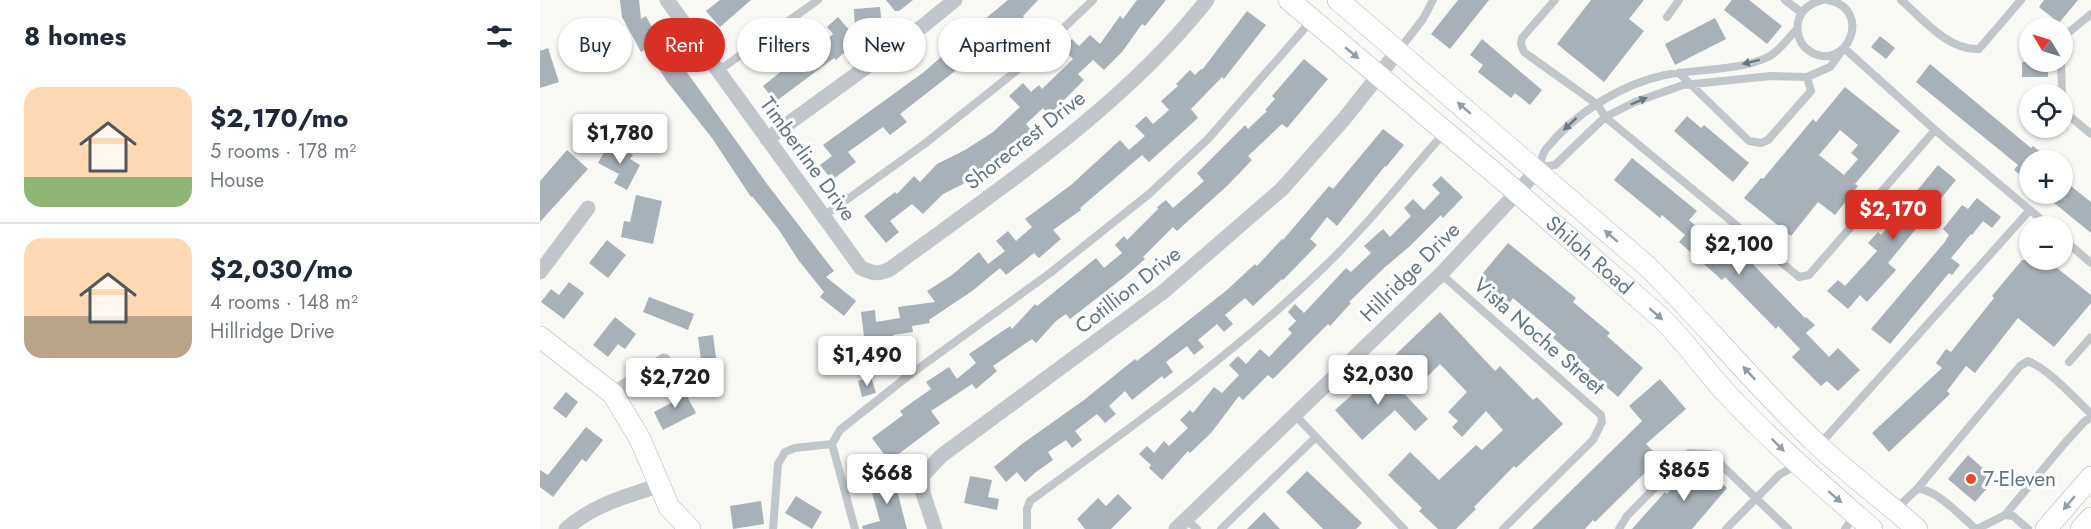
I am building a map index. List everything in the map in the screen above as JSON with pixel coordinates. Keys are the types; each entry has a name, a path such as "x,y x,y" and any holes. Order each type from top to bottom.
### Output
{"main road":[{"name":"Shiloh Road","path":"1289,0 1517,192 1678,334 1727,394 1851,522 1872,529"},
{"name":"Shiloh Road","path":"1338,0 1538,169 1656,275 1819,446 1917,529"},
{"path":"540,337 613,394 640,439 669,507 690,529"},
{"path":"1797,464 1819,446"},
{"path":"2046,529 2091,477"},
{"path":"2081,529 2091,518"}],"street":[{"name":"Timberline Drive","path":"667,0 680,18"},
{"path":"767,139 955,0"},
{"name":"Shorecrest Drive","path":"881,274 1046,153 1123,88 1191,21 1207,0"},
{"path":"1378,76 1398,51"},
{"name":"Timberline Drive","path":"719,72 861,268 881,274"},
{"name":"Cotillion Drive","path":"935,529 923,493 922,476 941,456 1163,292 1282,189 1344,119 1378,76"},
{"name":"Hillridge Drive","path":"1186,526 1295,415 1441,274 1538,169"},
{"path":"540,272 588,208"},
{"path":"613,394 664,361"},
{"path":"566,529 579,517 609,501 661,485"}],"lane":[{"path":"725,66 818,0"},
{"path":"824,216 922,146 1001,83 1037,53 1092,0"},
{"path":"1398,51 1423,19 1433,0"},
{"path":"1555,0 1522,38 1521,44 1524,52 1598,105 1605,117 1799,276 1809,275 1935,130"},
{"path":"1667,16 1679,0"},
{"path":"1785,0 1802,12"},
{"path":"1826,0 1843,6 1849,14 1853,32 1830,67 1807,77 1771,76 1689,85 1652,95 1605,117 1555,165 1538,169 1544,151 1577,117 1624,90 1648,80 1679,73 1733,67 1767,58 1797,29 1802,12 1808,5 1826,0"},
{"path":"1901,0 1946,39 1957,46 1971,50 1979,49 2021,0"},
{"path":"2073,29 2091,14"},
{"path":"855,529 832,444 840,430 908,376 1050,273 1149,194 1208,139 1313,20"},
{"path":"1797,29 1803,46 1818,55 1836,53 1844,48"},
{"path":"1844,48 1935,130 2037,216"},
{"path":"1679,73 1749,141 1761,143 1768,140 1811,91 1807,77"},
{"path":"2073,119 2091,134"},
{"path":"1027,529 1027,509 1030,501 1182,390 1236,346 1322,269 1359,232 1445,132"},
{"path":"1819,446 2030,210"},
{"path":"2073,247 2091,263"},
{"name":"Vista Noche Street","path":"1441,274 1601,415 1602,423 1593,440 1503,529"},
{"path":"2069,362 2091,337"},
{"path":"1895,511 1917,489 2020,366 2028,361 2034,363 2064,389 2091,416 2071,435 2005,515 1976,529 1939,498 1924,489 1917,489"},
{"path":"1295,415 1404,529"},
{"path":"1221,529 1316,437"},
{"path":"773,529 778,464 785,452 795,448 832,444"},
{"path":"1619,529 1628,516 1689,453 1710,454 1788,529"},
{"path":"1726,529 1779,475 1797,464"},
{"path":"2005,515 2013,516 2028,529"}],"building":[{"path":"620,0 639,0 641,19 646,16 647,18 644,18 644,50 641,52 632,35 632,18 622,17"},
{"path":"720,0 751,0 725,23 725,18 712,18 706,11"},
{"path":"886,0 913,0 899,11 895,11"},
{"path":"1008,0 1038,0 1023,18 986,18"},
{"path":"1137,0 1166,0 1145,26 1142,24 1122,52 1104,70 1093,60 1078,74 1084,80 1049,115 1043,108 1026,124 1031,130 999,157 970,177 971,180 943,194 923,214 912,204 890,221 899,232 886,243 864,216 895,192 897,194 914,176 920,182 937,164 993,132 1020,107 1009,96 1023,83 1031,92 1039,85 1042,89 1060,72 1071,72 1072,39 1079,46 1090,35 1100,44 1120,16 1123,19"},
{"path":"1458,0 1489,0 1450,49 1431,34"},
{"path":"1591,0 1644,0 1629,19 1644,31 1604,82 1557,44"},
{"path":"1732,0 1749,0 1782,26 1767,44 1724,10"},
{"path":"2044,0 2078,0 2063,18 2053,18 2039,7"},
{"path":"880,7 881,18 854,18 854,9"},
{"path":"1247,11 1266,25 1224,79 1222,77 1191,109 1198,118 1149,162 1142,155 1080,208 1081,210 1053,230 1061,239 1039,258 1034,253 1006,275 1000,268 972,291 929,320 930,323 912,326 913,332 893,335 895,347 866,352 861,312 875,310 876,322 900,318 898,307 935,302 927,291 952,275 979,252 988,264 1005,251 996,241 1008,231 1016,241 1032,227 1025,219 1071,185 1120,140 1129,150 1145,136 1135,126 1146,116 1153,124 1169,110 1161,101 1178,86 1176,84 1190,70 1195,75 1202,70"},
{"path":"838,17 843,23 843,54 836,60 834,58 831,60 831,36 833,34 831,23"},
{"path":"1715,18 1726,39 1675,65 1665,44"},
{"path":"1880,36 1895,48 1886,59 1871,47"},
{"path":"1482,39 1542,90 1530,105 1515,93 1511,98 1478,72 1483,65 1470,55"},
{"path":"548,48 559,82 540,88 540,51"},
{"path":"1304,59 1328,79 1287,128 1282,124 1248,156 1252,160 1227,186 1177,231 1173,227 1143,257 1145,259 1123,278 1070,319 1066,314 1056,321 1036,343 1032,339 993,366 997,371 976,389 972,384 931,411 940,423 889,461 872,438 903,415 900,411 931,389 926,382 949,367 957,379 976,363 969,354 1010,326 1012,329 1035,304 1037,306 1096,258 1104,268 1122,253 1115,245 1124,236 1127,240 1166,200 1173,208 1204,181 1197,173 1245,125 1248,129 1267,111 1265,110 1275,99 1272,96"},
{"path":"938,60 938,72 954,72 900,114 907,122 890,135 883,127 848,152 856,162 832,180 820,165 832,156 823,145"},
{"path":"1930,64 2031,148 2033,146 2038,150 2019,150 2019,174 2014,170 2018,165 1916,82"},
{"path":"661,72 687,72 767,184 834,271 826,277 856,301 844,316 820,297 824,292 799,261 779,230 751,197 712,138"},
{"path":"780,72 815,72 775,102 763,86"},
{"path":"2022,72 2048,72 2048,77 2022,77"},
{"path":"1845,87 1900,131 1855,184 1858,186 1835,215 1818,202 1791,236 1744,198 1761,178 1763,179 1813,119 1816,122","holes":["1840,130 1858,145 1851,153 1858,159 1844,175 1819,155"]},
{"path":"1687,116 1701,128 1704,125 1749,163 1733,182 1674,131"},
{"path":"1383,129 1404,145 1337,226 1327,217 1310,239 1317,245 1283,280 1253,306 1245,298 1225,315 1233,324 1224,332 1217,324 1198,340 1204,347 1194,355 1187,346 1166,362 1173,372 1164,379 1162,376 1132,400 1125,391 1109,406 1116,414 1105,423 1097,414 1075,431 1082,440 1072,448 1066,440 1048,452 1053,460 1025,482 1017,472 1006,482 994,467 1135,359 1137,361 1227,290 1255,264 1257,266 1283,240 1329,186 1333,189"},
{"path":"610,142 633,155 630,159 640,165 627,190 614,183 619,174 598,163"},
{"path":"567,150 588,169 540,222 540,181"},
{"path":"1632,158 1697,211 1689,220 1714,242 1728,253 1736,244 1746,253 1744,255 1805,318 1815,325 1806,333 1829,357 1838,348 1860,370 1838,391 1827,381 1821,386 1792,357 1800,349 1778,326 1776,329 1725,277 1722,280 1679,242 1685,235 1662,215 1660,218 1614,180"},
{"path":"1938,165 1956,180 1888,263 1896,270 1867,302 1860,295 1848,309 1827,291 1838,280 1845,286 1877,251 1868,243 1878,232 1881,235"},
{"path":"1441,176 1463,197 1443,218 1441,215 1384,268 1349,302 1351,303 1330,326 1328,324 1273,379 1268,375 1243,400 1239,396 1211,433 1190,453 1188,451 1162,480 1149,468 1151,465 1139,454 1147,446 1154,453 1164,441 1169,446 1188,428 1180,420 1190,410 1193,413 1214,387 1222,393 1239,375 1229,365 1238,356 1246,364 1260,349 1269,357 1292,333 1288,329 1296,321 1288,312 1295,304 1304,313 1346,268 1351,272 1371,253 1364,246 1383,229 1390,237 1411,216 1404,208 1413,199 1424,210 1440,193 1432,185"},
{"path":"2073,188 2091,202 2091,233 2073,216 2055,204 2073,204"},
{"path":"636,195 662,201 653,244 621,237 624,221 630,222"},
{"path":"1977,198 2001,217 1992,228 1983,221 1971,234 1951,258 1960,265 1952,275 1949,273 1890,344 1871,329 1944,243 1949,235 1943,229 1962,205 1968,209"},
{"path":"607,240 626,255 608,278 589,263"},
{"path":"1508,243 1576,298 1573,302 1610,333 1607,336 1643,368 1618,397 1588,371 1590,369 1553,338 1556,334 1513,298 1508,305 1478,279"},
{"path":"2019,264 2019,270 2060,270 2091,295 2091,303 2054,347 2018,318 1975,373 1966,366 1947,391 1950,394 1889,452 1872,433 1942,368 1936,363 1946,349 1951,352 1994,298 1992,296"},
{"path":"569,282 584,293 564,319 541,302 551,289 559,295"},
{"path":"649,297 694,314 688,330 643,312"},
{"path":"1440,312 1495,371 1500,366 1533,400 1537,397 1563,424 1516,468 1514,466 1456,529 1438,529 1419,511 1422,508 1388,475 1410,452 1439,480 1476,445 1482,450 1503,430 1486,411 1462,437 1452,427 1458,421 1448,412 1467,392 1440,364 1419,385 1391,359"},
{"path":"615,317 636,334 625,349 618,344 608,357 593,345"},
{"path":"713,335 719,380 704,383 698,337"},
{"path":"1381,369 1428,419 1415,431 1395,410 1362,440 1335,410"},
{"path":"871,377 876,393 862,397 858,381"},
{"path":"1660,379 1686,409 1646,444 1660,458 1585,529 1532,529 1642,421 1629,406"},
{"path":"681,385 696,413 663,430 654,412 675,401 669,391"},
{"path":"566,392 578,402 566,418 553,408"},
{"path":"586,427 603,440 586,462 582,459 553,497 540,487 540,470 548,475"},
{"name":"7-Eleven","path":"1968,455 1995,479 1975,502 1948,479"},
{"path":"1698,462 1727,488 1692,529 1632,529 1665,492 1667,494 1687,470 1689,472"},
{"path":"1307,471 1362,523 1356,529 1323,529 1286,492"},
{"path":"893,475 907,529 863,529 862,526 880,521 869,482"},
{"path":"970,476 992,480 988,497 999,499 997,510 964,503"},
{"path":"1118,494 1132,508 1111,529 1085,529 1077,519 1098,498 1106,506"},
{"path":"796,496 822,512 812,529 785,513"},
{"path":"761,501 764,524 733,529 730,506"},
{"path":"1264,512 1280,529 1247,529"}],"place":[{"name":"7-Eleven","path":"1971,479"}]}
